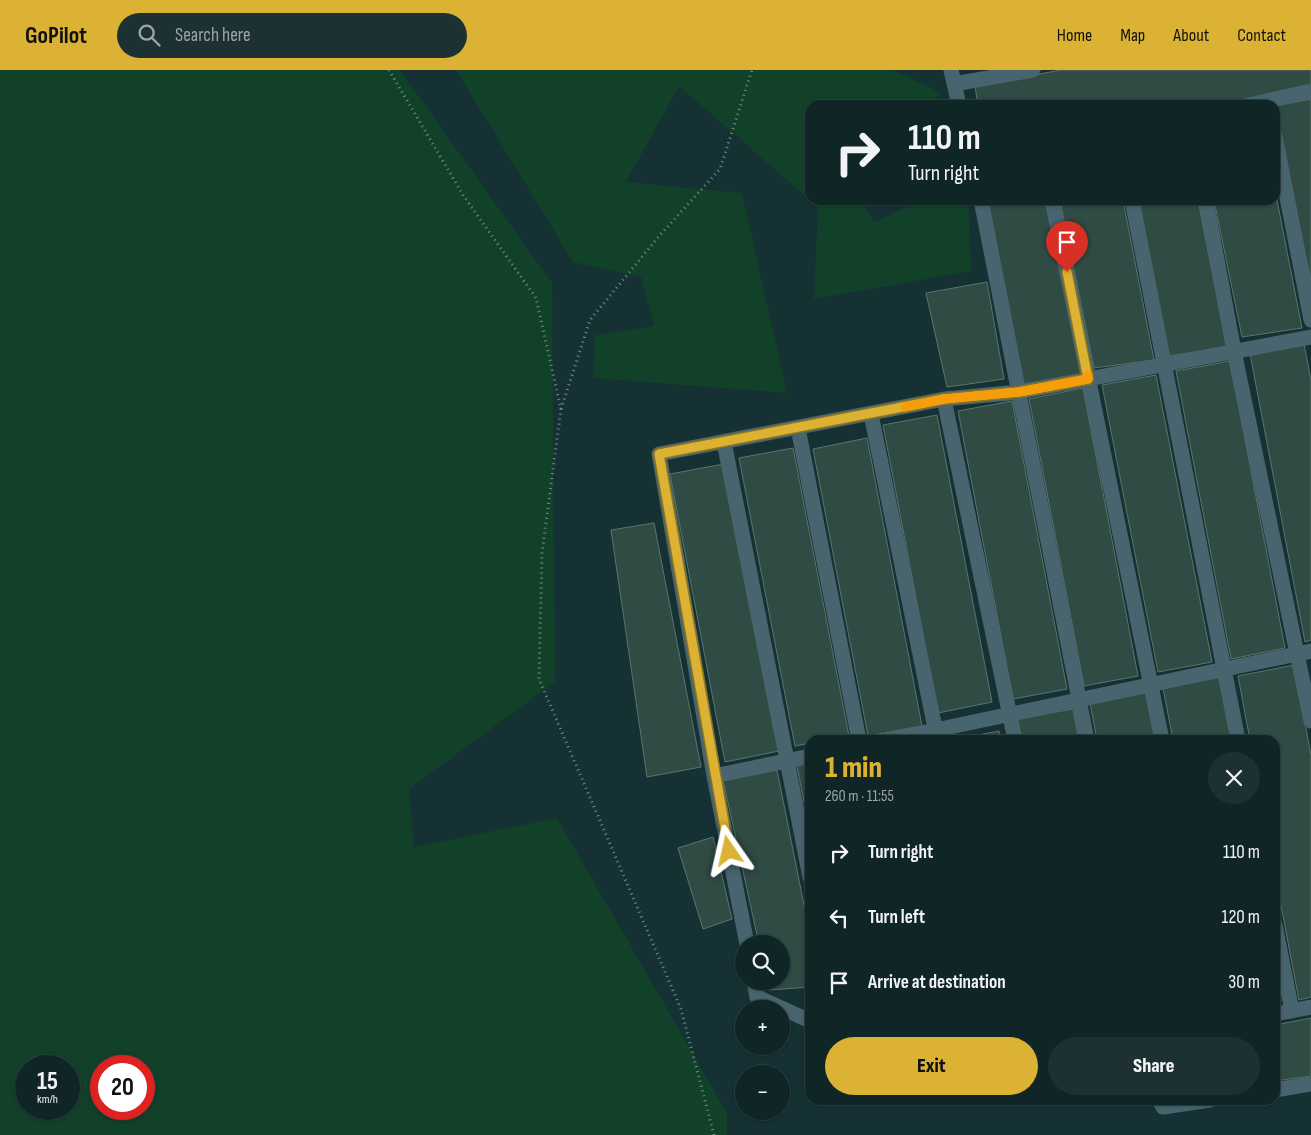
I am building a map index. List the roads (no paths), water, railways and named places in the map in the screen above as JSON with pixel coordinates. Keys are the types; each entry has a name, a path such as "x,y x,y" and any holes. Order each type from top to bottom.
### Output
{"lane":[{"path":"958,100 952,77 1033,70"},
{"path":"1276,100 1311,91"},
{"path":"1280,162 1311,320"},
{"path":"982,205 1086,735"},
{"path":"1053,205 1161,735"},
{"path":"1133,205 1237,735"},
{"path":"1207,205 1234,351 1304,653 1311,721"},
{"path":"745,935 714,776 659,454 944,399 1019,392 1311,336"},
{"path":"944,399 1014,735"},
{"path":"871,414 937,735 1011,714 1304,653"},
{"path":"798,428 858,735"},
{"path":"724,442 805,852"},
{"path":"714,776 805,757"},
{"path":"1280,950 1292,1011"},
{"path":"756,990 757,998 805,1019"},
{"path":"1280,1013 1311,1007"},
{"path":"1280,1089 1311,1084"},
{"path":"1162,1105 1163,1107 1176,1105"}]}
